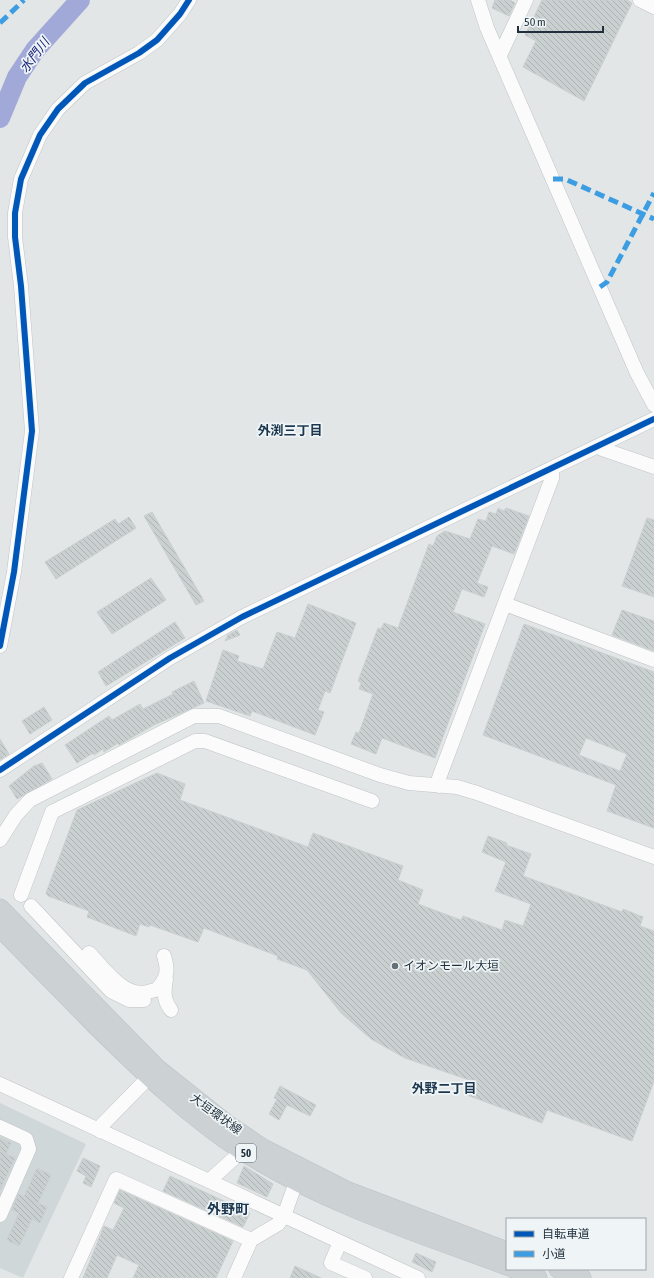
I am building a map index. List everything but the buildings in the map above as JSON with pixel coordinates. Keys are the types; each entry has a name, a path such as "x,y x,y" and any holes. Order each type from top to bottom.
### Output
{"main road":[{"name":"大垣環状線","path":"0,908 40,959 148,1078 182,1107 242,1151 296,1182 342,1204 506,1266"},
{"name":"大垣環状線","path":"0,928 40,959 157,1068 191,1097 263,1148 348,1191 506,1251"},
{"path":"517,1270 538,1278"},
{"path":"561,1270 582,1278"}],"street":[{"path":"0,646 14,572 32,431 14,213 22,179 40,135 58,109 85,83 139,53 157,40 189,0"},
{"path":"478,0 487,28 638,373 654,405"},
{"path":"500,55 507,37 526,0"},
{"path":"640,0 654,7"},
{"path":"0,770 170,658 242,617 654,419"},
{"path":"600,445 602,449 654,467"},
{"path":"439,786 439,778 552,478 552,468"},
{"path":"504,604 654,660"},
{"path":"0,840 16,815 30,800 194,716 219,716 380,775 409,783 457,787 654,856"},
{"path":"21,895 52,812 195,741 205,741 372,802"},
{"path":"31,906 111,991 130,1000 144,1000"},
{"path":"89,952 119,984 133,992 146,993 157,989 166,979"},
{"path":"164,956 168,969 164,995 166,1003 171,1010"},
{"path":"100,1131 102,1125 148,1078"},
{"path":"0,1084 418,1278"},
{"path":"0,1127 26,1139 29,1150 0,1215"},
{"path":"209,1182 242,1151"},
{"path":"71,1278 116,1180 251,1240"},
{"path":"234,1278 251,1240 278,1224 284,1216 296,1182"},
{"path":"340,1242 331,1263 365,1278"}],"shaded area":[{"path":"0,1103 86,1144 23,1278 0,1268"}],"waterway":[{"name":"水門川","path":"0,118 17,77 35,50 80,0"}],"marked path":[{"path":"0,23 24,0"},
{"path":"553,179 565,179 654,219"},
{"path":"600,287 607,282 654,193"}],"cycle path":[{"path":"0,646 14,572 32,431 21,286 15,237 15,213 21,179 40,135 58,109 85,83 139,53 157,40 180,14 189,0"},
{"path":"0,770 170,658 242,617 654,419"}],"place":[{"name":"イオンモール大垣","path":"395,966"}],"district":[{"name":"外渕三丁目","path":"290,430"},
{"name":"外野二丁目","path":"444,1088"},
{"name":"外野町","path":"228,1209"}]}
